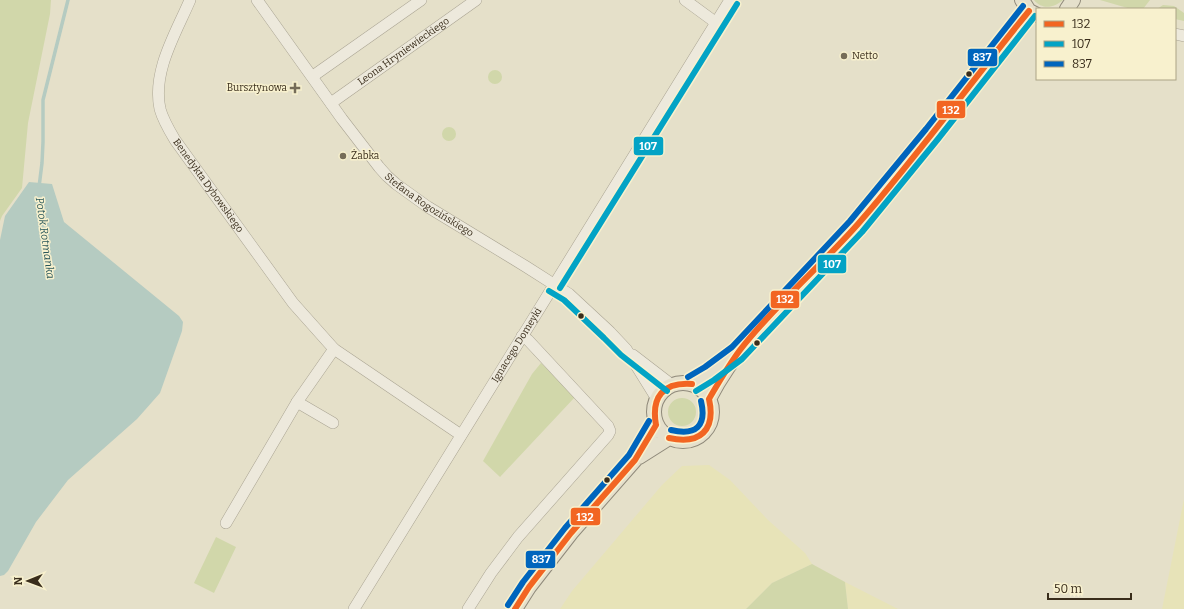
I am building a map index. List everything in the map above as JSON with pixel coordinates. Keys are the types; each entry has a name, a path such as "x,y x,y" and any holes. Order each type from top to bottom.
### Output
{"main road":[{"path":"709,399 717,382 737,353 856,226 932,134 1029,9"},
{"path":"692,384 709,374 737,353"},
{"path":"678,383 692,384 699,388 709,399 712,414 710,422 702,435 695,439 677,441 661,433 656,425 654,408 656,399 660,393 672,385 678,383"},
{"path":"515,609 529,587 570,533 635,460 656,425"},
{"path":"635,460 669,438"}],"street":[{"name":"Benedykta Dybowskiego","path":"190,0 161,74 159,99 160,110 168,130 293,303 334,349 461,435"},
{"name":"Stefana Rogozińskiego","path":"257,0 379,167 396,184 428,207 569,294 626,349 672,385"},
{"path":"313,76 421,0"},
{"name":"Leona Hryniewieckiego","path":"331,103 476,0"},
{"path":"685,0 715,22"},
{"name":"Ignacego Domeyki","path":"354,609 553,284 730,0"},
{"path":"468,609 491,573 518,537 610,431 608,426 528,340 522,336"},
{"path":"226,523 297,402 334,349"},
{"name":"Stefana Rogozińskiego","path":"626,349 656,399"},
{"path":"297,402 333,423"}],"shaded area":[{"path":"709,465 730,480 768,520 805,553 812,564 772,583 746,609 560,609 572,591 662,485 682,466"},
{"path":"1184,499 1184,609 1162,609"},
{"path":"845,582 898,609 848,609"}],"green space":[{"path":"0,0 51,0 50,14 28,123 22,188 0,221"},
{"path":"1034,0 1063,0 1056,5 1044,7"},
{"path":"1100,0 1150,0 1144,8 1128,8"},
{"path":"1163,5 1174,6 1184,13 1184,21 1176,19 1176,8 1158,8"},
{"path":"492,70 498,70 502,74 502,80 498,84 492,84 488,80 488,74"},
{"path":"446,127 452,127 456,131 456,137 452,141 446,141 442,137 442,131"},
{"path":"541,363 575,397 500,477 483,461 532,374"},
{"path":"682,398 692,402 696,412 692,422 682,426 672,422 668,412 672,402"},
{"path":"216,537 236,547 214,593 194,583"},
{"path":"812,564 845,582 848,609 746,609 772,583"}],"water":[{"path":"29,182 52,184 64,222 179,316 183,322 182,331 160,393 137,419 68,480 36,522 8,571 4,575 0,576 0,240 5,216"}],"waterway":[{"name":"Potok Rotmanka","path":"39,187 43,142 43,100 68,0"}],"transit line":[{"name":"107","path":"560,288 737,4"},
{"name":"837","path":"688,377 705,367 732,347 850,221 926,129 1023,6"},
{"name":"132","path":"709,399 740,350 754,333 858,224 902,172 1029,11"},
{"name":"107","path":"696,391 714,380 742,359 862,232 1035,16"},
{"name":"107","path":"549,291 564,300 621,355 667,391"},
{"name":"132","path":"656,425 655,406 661,393 673,386 692,384"},
{"name":"132","path":"669,438 680,440 689,439 697,437 703,433 708,427 710,419 711,410 709,399"},
{"name":"837","path":"671,430 687,432 698,427 701,423 702,417 701,401"},
{"name":"837","path":"508,605 523,582 565,528 629,455 649,421"},
{"name":"132","path":"515,609 529,587 571,533 635,460 656,425"}],"place":[{"name":"Netto","path":"844,56"},
{"name":"Bursztynowa","path":"295,88"},
{"name":"Żabka","path":"343,156"}]}
